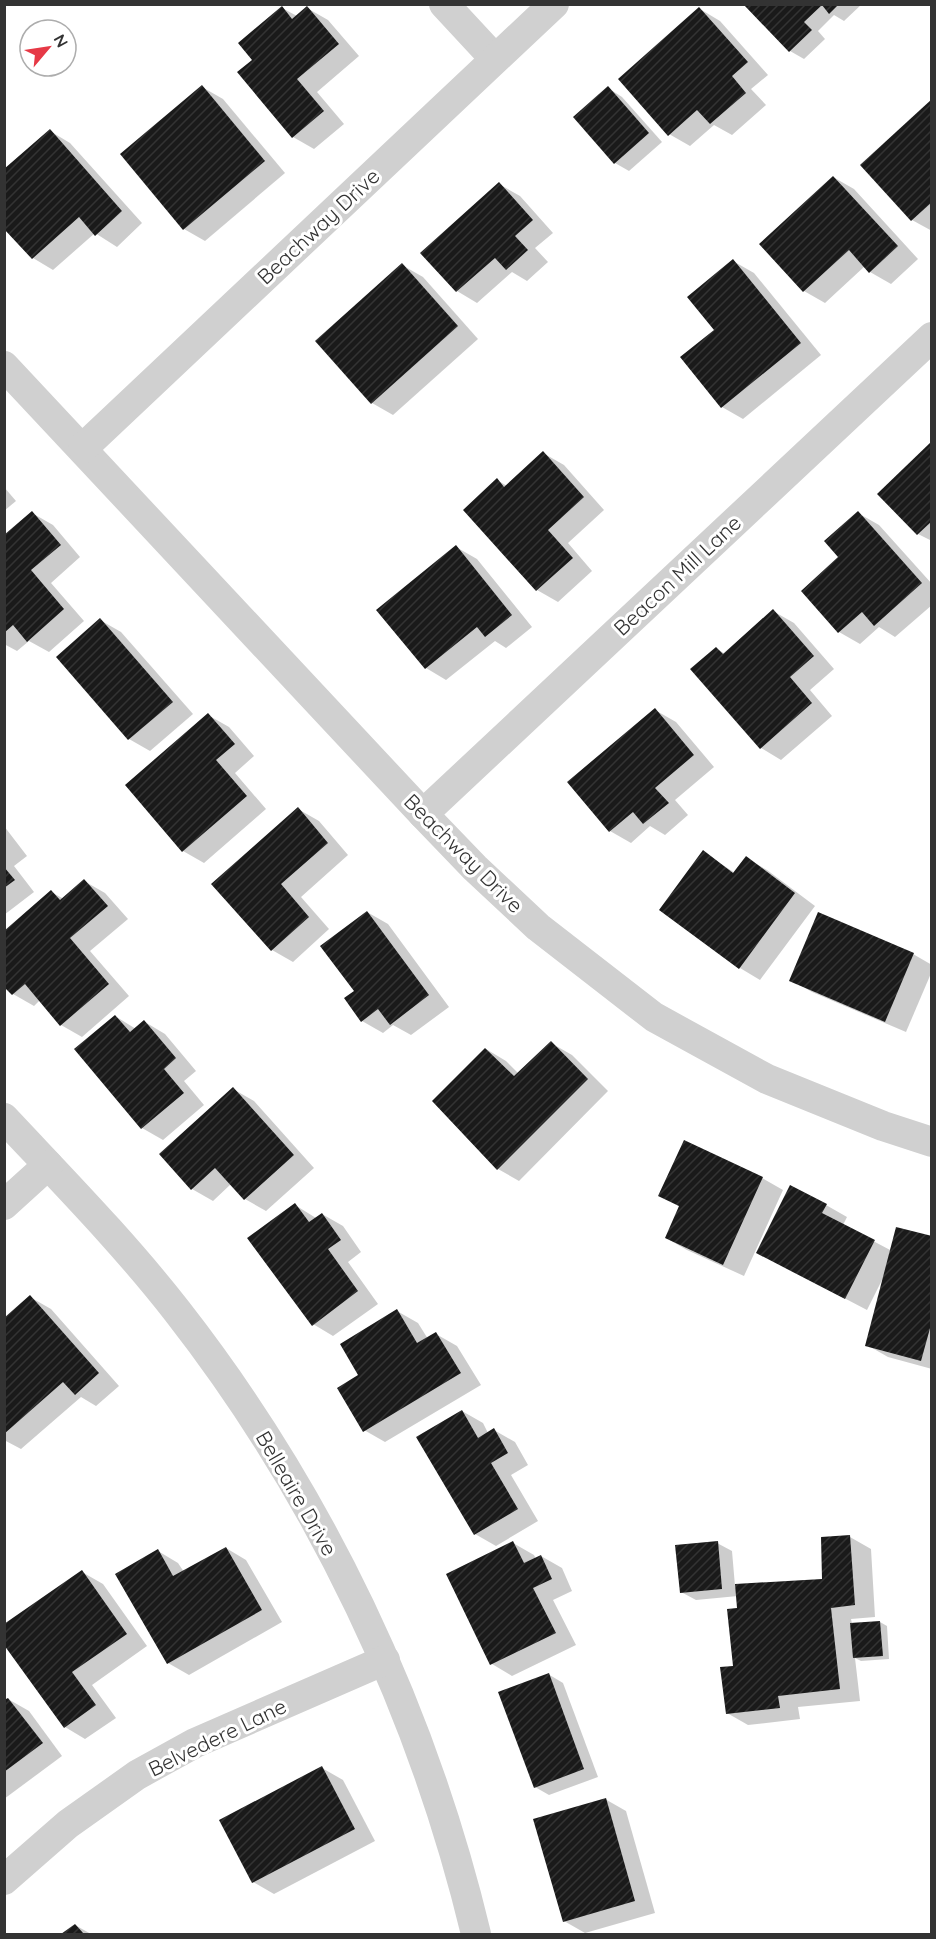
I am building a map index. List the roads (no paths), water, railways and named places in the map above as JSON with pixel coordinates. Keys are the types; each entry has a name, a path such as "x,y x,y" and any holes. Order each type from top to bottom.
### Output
{"street":[{"path":"444,4 495,59"},
{"name":"Beachway Drive","path":"82,448 554,4"},
{"name":"Beacon Mill Lane","path":"423,814 932,337"},
{"name":"Beachway Drive","path":"4,366 423,814 475,868 538,927 654,1017 767,1079 884,1126 932,1142"},
{"name":"Belleaire Drive","path":"4,1118 134,1258 177,1310 252,1414 307,1505 385,1660 427,1766 461,1874 476,1935"},
{"path":"4,1205 48,1165"},
{"name":"Belvedere Lane","path":"4,1880 68,1824 137,1775 195,1743 385,1660"}]}
